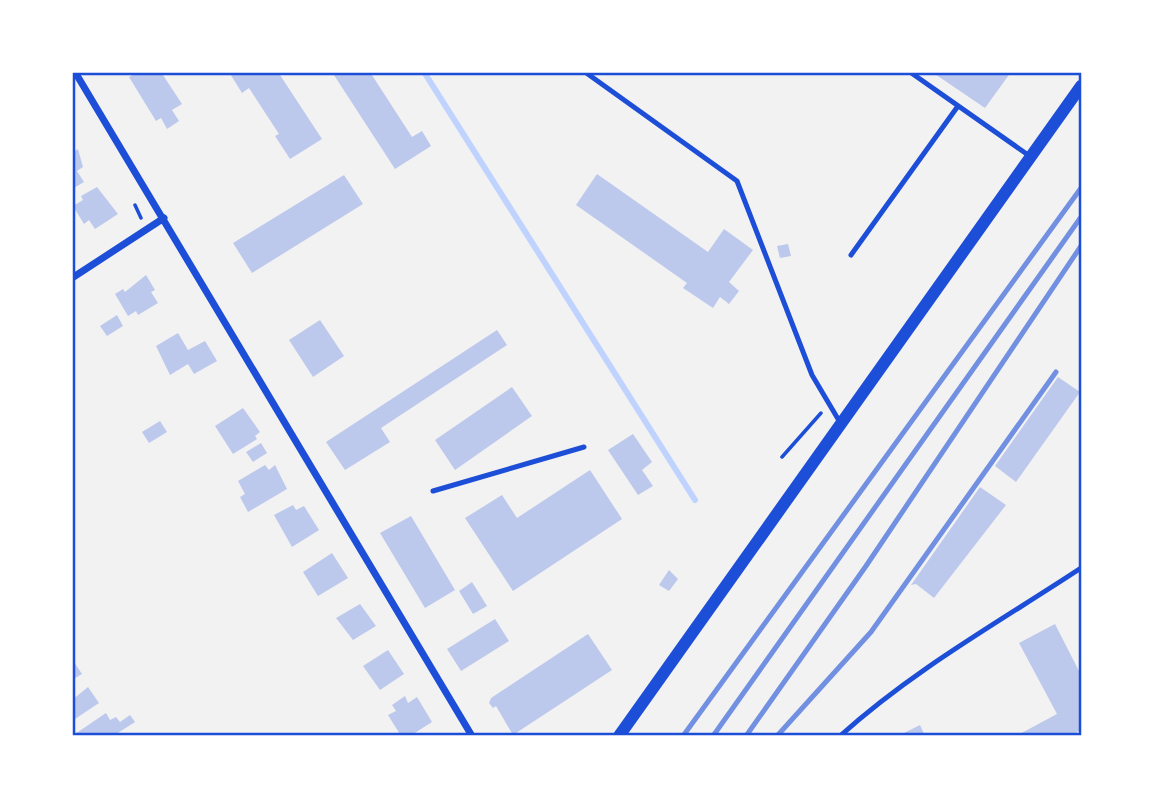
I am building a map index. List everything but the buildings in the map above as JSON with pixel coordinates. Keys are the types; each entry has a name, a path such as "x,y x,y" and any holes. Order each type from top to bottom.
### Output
{"street":[{"path":"75,72 472,736"},
{"path":"619,736 1081,86"},
{"path":"72,278 164,218"}],"lane":[{"path":"585,72 737,181 812,374 841,424"},
{"path":"910,72 1031,157"},
{"path":"851,255 958,106"},
{"path":"433,491 584,447"},
{"path":"840,736 871,708 919,673 1081,568"}],"path":[{"path":"782,457 829,404"}],"waterway":[{"path":"424,72 695,500"}],"railway":[{"path":"683,736 1081,188"},
{"path":"713,736 1081,217"},
{"path":"746,736 866,566 1081,246"},
{"path":"777,736 871,632 1056,372"}]}
